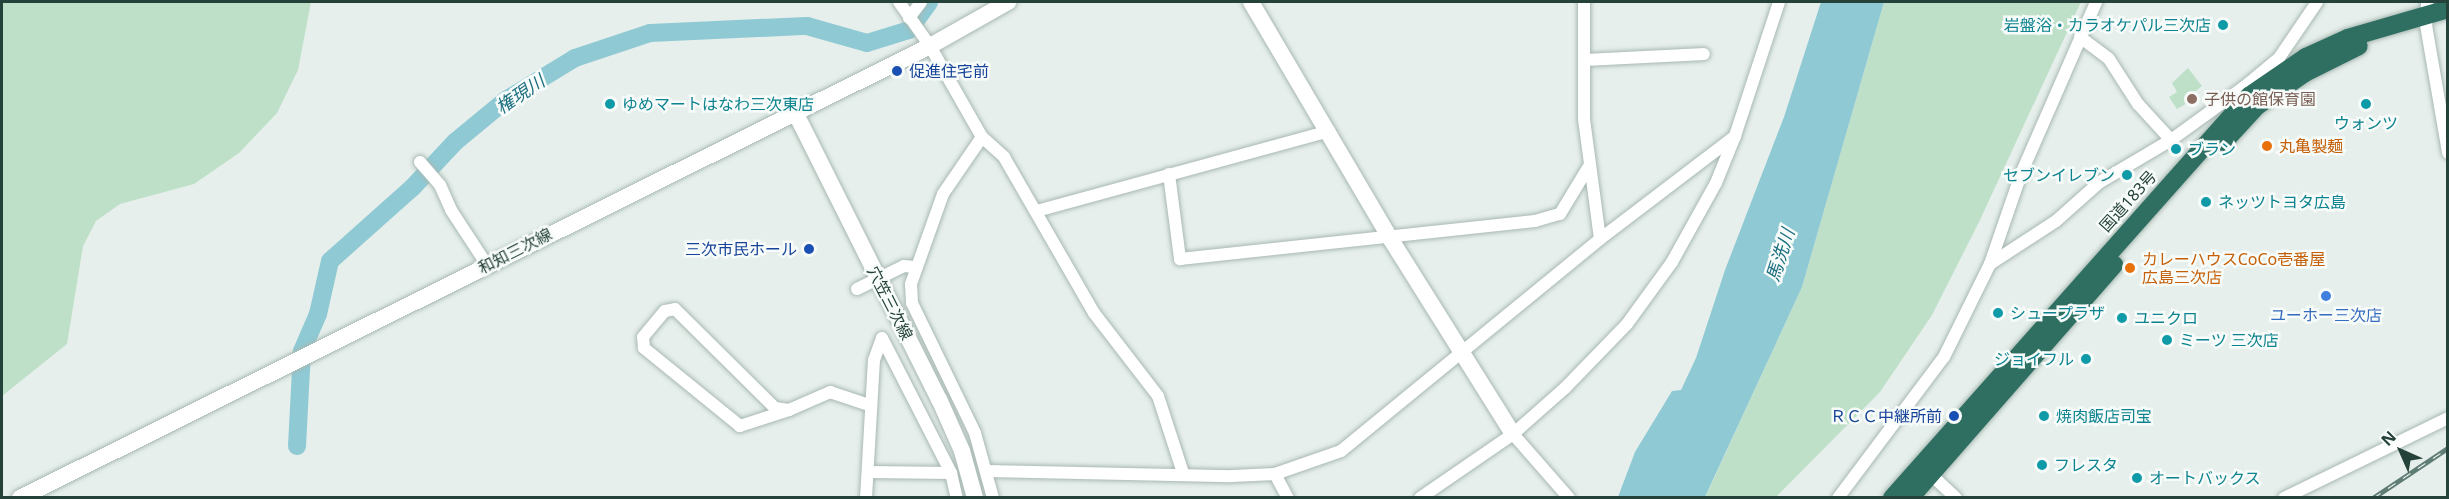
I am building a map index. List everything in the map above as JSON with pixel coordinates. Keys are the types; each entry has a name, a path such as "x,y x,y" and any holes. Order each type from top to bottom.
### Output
{"highway":[{"name":"国道183号","path":"1892,498 1924,469 2250,96 2305,73 2427,13 2448,9"},
{"name":"国道183号","path":"2427,13 2448,21"},
{"name":"国道183号","path":"1910,498 1924,469"}],"main road":[{"name":"和知三次線","path":"20,498 795,112 925,40 1008,2"},
{"path":"1251,2 1390,238 1462,355 1518,439"},
{"name":"穴笠三次線","path":"795,112 944,410 962,451 975,498"}],"street":[{"path":"899,2 925,40 982,137 1004,157 1094,313 1158,396 1183,473"},
{"path":"911,20 921,2"},
{"path":"1584,2 1588,168 1600,239"},
{"path":"1420,498 1518,439 1627,324 1672,262 1716,183 1735,136 1779,2"},
{"path":"1838,498 1944,357 1990,264 2009,204 2096,2"},
{"path":"1990,264 2056,221 2100,182 2250,96 2317,2"},
{"path":"2427,13 2448,153"},
{"path":"2080,37 2109,59 2138,104 2171,140"},
{"path":"1586,60 1704,54"},
{"path":"1037,211 1329,132"},
{"path":"987,471 1183,473 1232,476 1275,474 1341,452 1462,355 1600,239 1735,136"},
{"path":"982,137 944,194 910,284 912,303 975,433 993,498"},
{"path":"421,164 435,179 487,265"},
{"path":"1169,174 1180,259 1390,238 1560,214 1588,168"},
{"path":"857,290 876,277 904,266 915,267"},
{"path":"789,410 775,408 764,399 675,309 665,311 643,337 644,348 740,426 789,410 830,392 869,405"},
{"path":"866,498 869,405 874,360 882,338 951,473 957,498"},
{"path":"2284,498 2448,418"},
{"path":"1518,439 1569,498"},
{"path":"1924,469 1956,498"},
{"path":"868,472 951,473"},
{"path":"1275,474 1287,498"}],"green space":[{"path":"2,2 311,2 298,70 277,113 239,153 194,184 120,204 96,221 83,246 67,344 2,396"},
{"path":"1884,2 2081,2 1979,222 1932,315 1880,392 1776,497 1705,498 1802,287"},
{"path":"2188,68 2202,86 2193,93 2196,98 2177,109 2169,97 2177,92 2172,83"}],"water":[{"name":"馬洗川","path":"1821,2 1884,2 1802,287 1705,497 1618,497 1635,452 1672,391 1681,390 1696,358 1725,270 1784,117"}],"waterway":[{"name":"権現川","path":"297,446 302,351 318,314 330,261 412,188 455,142 506,100 575,58 650,33 807,26 867,43 909,30 929,2"}],"railway":[{"path":"2373,498 2448,448"}],"place":[{"name":"岩盤浴・カラオケパル三次店","path":"2223,25"},
{"name":"促進住宅前","path":"897,71"},
{"name":"子供の館保育園","path":"2192,99"},
{"name":"ゆめマートはなわ三次東店","path":"610,104"},
{"name":"ウォンツ","path":"2366,104"},
{"name":"丸亀製麺","path":"2267,146"},
{"name":"ブラン","path":"2176,149"},
{"name":"セブンイレブン","path":"2127,175"},
{"name":"ネッツトヨタ広島","path":"2206,202"},
{"name":"三次市民ホール","path":"809,249"},
{"name":"カレーハウスCoCo壱番屋 広島三次店","path":"2130,268"},
{"name":"ユーホー三次店","path":"2326,296"},
{"name":"シュープラザ","path":"1998,313"},
{"name":"ユニクロ","path":"2122,318"},
{"name":"ミーツ 三次店","path":"2167,340"},
{"name":"ジョイフル","path":"2086,359"},
{"name":"ＲＣＣ中継所前","path":"1954,416"},
{"name":"焼肉飯店司宝","path":"2044,416"},
{"name":"フレスタ","path":"2042,465"},
{"name":"オートバックス","path":"2137,478"}]}
